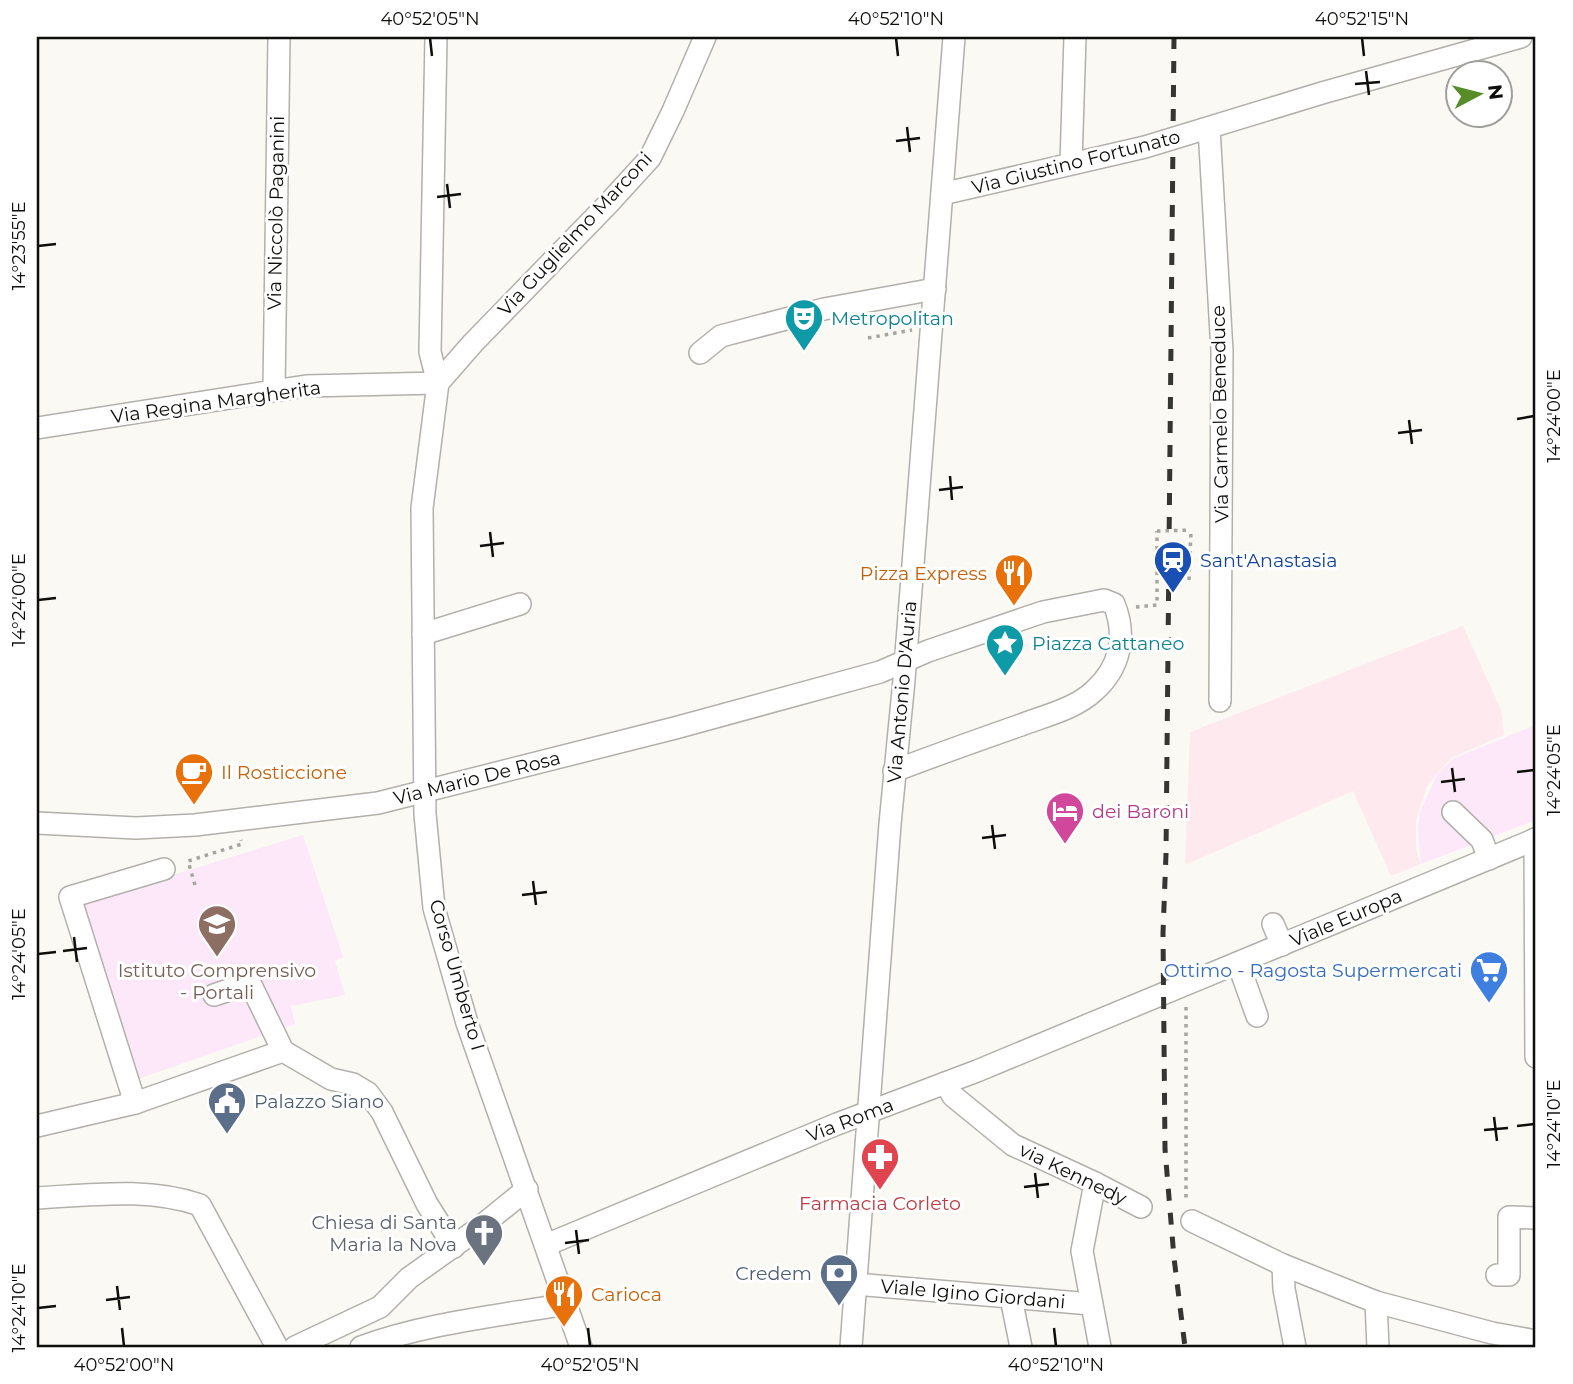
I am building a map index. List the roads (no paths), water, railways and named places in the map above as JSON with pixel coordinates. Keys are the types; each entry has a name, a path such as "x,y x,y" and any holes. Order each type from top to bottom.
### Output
{"street":[{"name":"Via Niccolò Paganini","path":"274,390 279,37"},
{"path":"436,37 430,352 438,383"},
{"name":"Via Guglielmo Marconi","path":"438,383 650,158 705,37"},
{"name":"Via Antonio D'Auria","path":"851,1347 894,771 954,37"},
{"path":"1071,163 1075,37"},
{"name":"Via Giustino Fortunato","path":"942,194 1145,147 1322,93 1521,37"},
{"name":"Via Carmelo Beneduce","path":"1209,128 1222,351 1220,701"},
{"path":"700,353 721,336 824,309 935,289"},
{"name":"Via Regina Margherita","path":"37,428 274,390 334,385 438,383"},
{"name":"Corso Umberto I","path":"438,383 422,508 426,836 435,908 467,1023 581,1347"},
{"name":"Via Mario De Rosa","path":"37,823 136,828 195,825 378,803 425,793 880,672 905,660 1043,612 1104,600 1114,604 1122,641 1115,665 1093,692 1058,711 894,771"},
{"path":"423,634 520,604"},
{"path":"1453,812 1482,840 1489,859"},
{"path":"1536,839 1536,1057"},
{"name":"Viale Europa","path":"1156,996 1536,839"},
{"path":"135,1103 70,897 164,869"},
{"path":"1273,924 1282,945"},
{"path":"1238,963 1257,1016"},
{"path":"214,995 250,983 283,1051 331,1079 353,1084 358,1099 368,1093 382,1112 427,1204 454,1247"},
{"name":"Via Roma","path":"546,1245 1156,996"},
{"path":"37,1126 135,1103 283,1051"},
{"name":"via Kennedy","path":"945,1083 953,1096 1013,1144 1141,1207"},
{"path":"1095,1183 1082,1251 1100,1347"},
{"path":"295,1347 380,1307 409,1278 454,1247 527,1189"},
{"path":"37,1198 127,1194 180,1198 200,1205 277,1347"},
{"path":"1497,1276 1509,1275 1509,1217 1536,1218"},
{"path":"1192,1221 1283,1265 1376,1302 1492,1333 1536,1340"},
{"path":"1283,1265 1284,1289 1295,1347"},
{"name":"Viale Igino Giordani","path":"855,1284 1091,1304"},
{"path":"1011,1298 1021,1347"},
{"path":"1376,1302 1378,1347"},
{"path":"375,1345 443,1326 566,1304"}],"railway":[{"path":"1174,37 1163,933 1165,1149 1185,1347"}],"place":[{"name":"Metropolitan","path":"804,352"},
{"name":"Sant'Anastasia","path":"1173,594"},
{"name":"Pizza Express","path":"1014,607"},
{"name":"Piazza Cattaneo","path":"1005,677"},
{"name":"Il Rosticcione","path":"194,806"},
{"name":"dei Baroni","path":"1065,845"},
{"name":"Istituto Comprensivo - Portali","path":"217,958"},
{"name":"Ottimo - Ragosta Supermercati","path":"1489,1004"},
{"name":"Palazzo Siano","path":"227,1135"},
{"name":"Farmacia Corleto","path":"880,1191"},
{"name":"Chiesa di Santa Maria la Nova","path":"484,1267"},
{"name":"Credem","path":"839,1307"},
{"name":"Carioca","path":"564,1328"}]}
